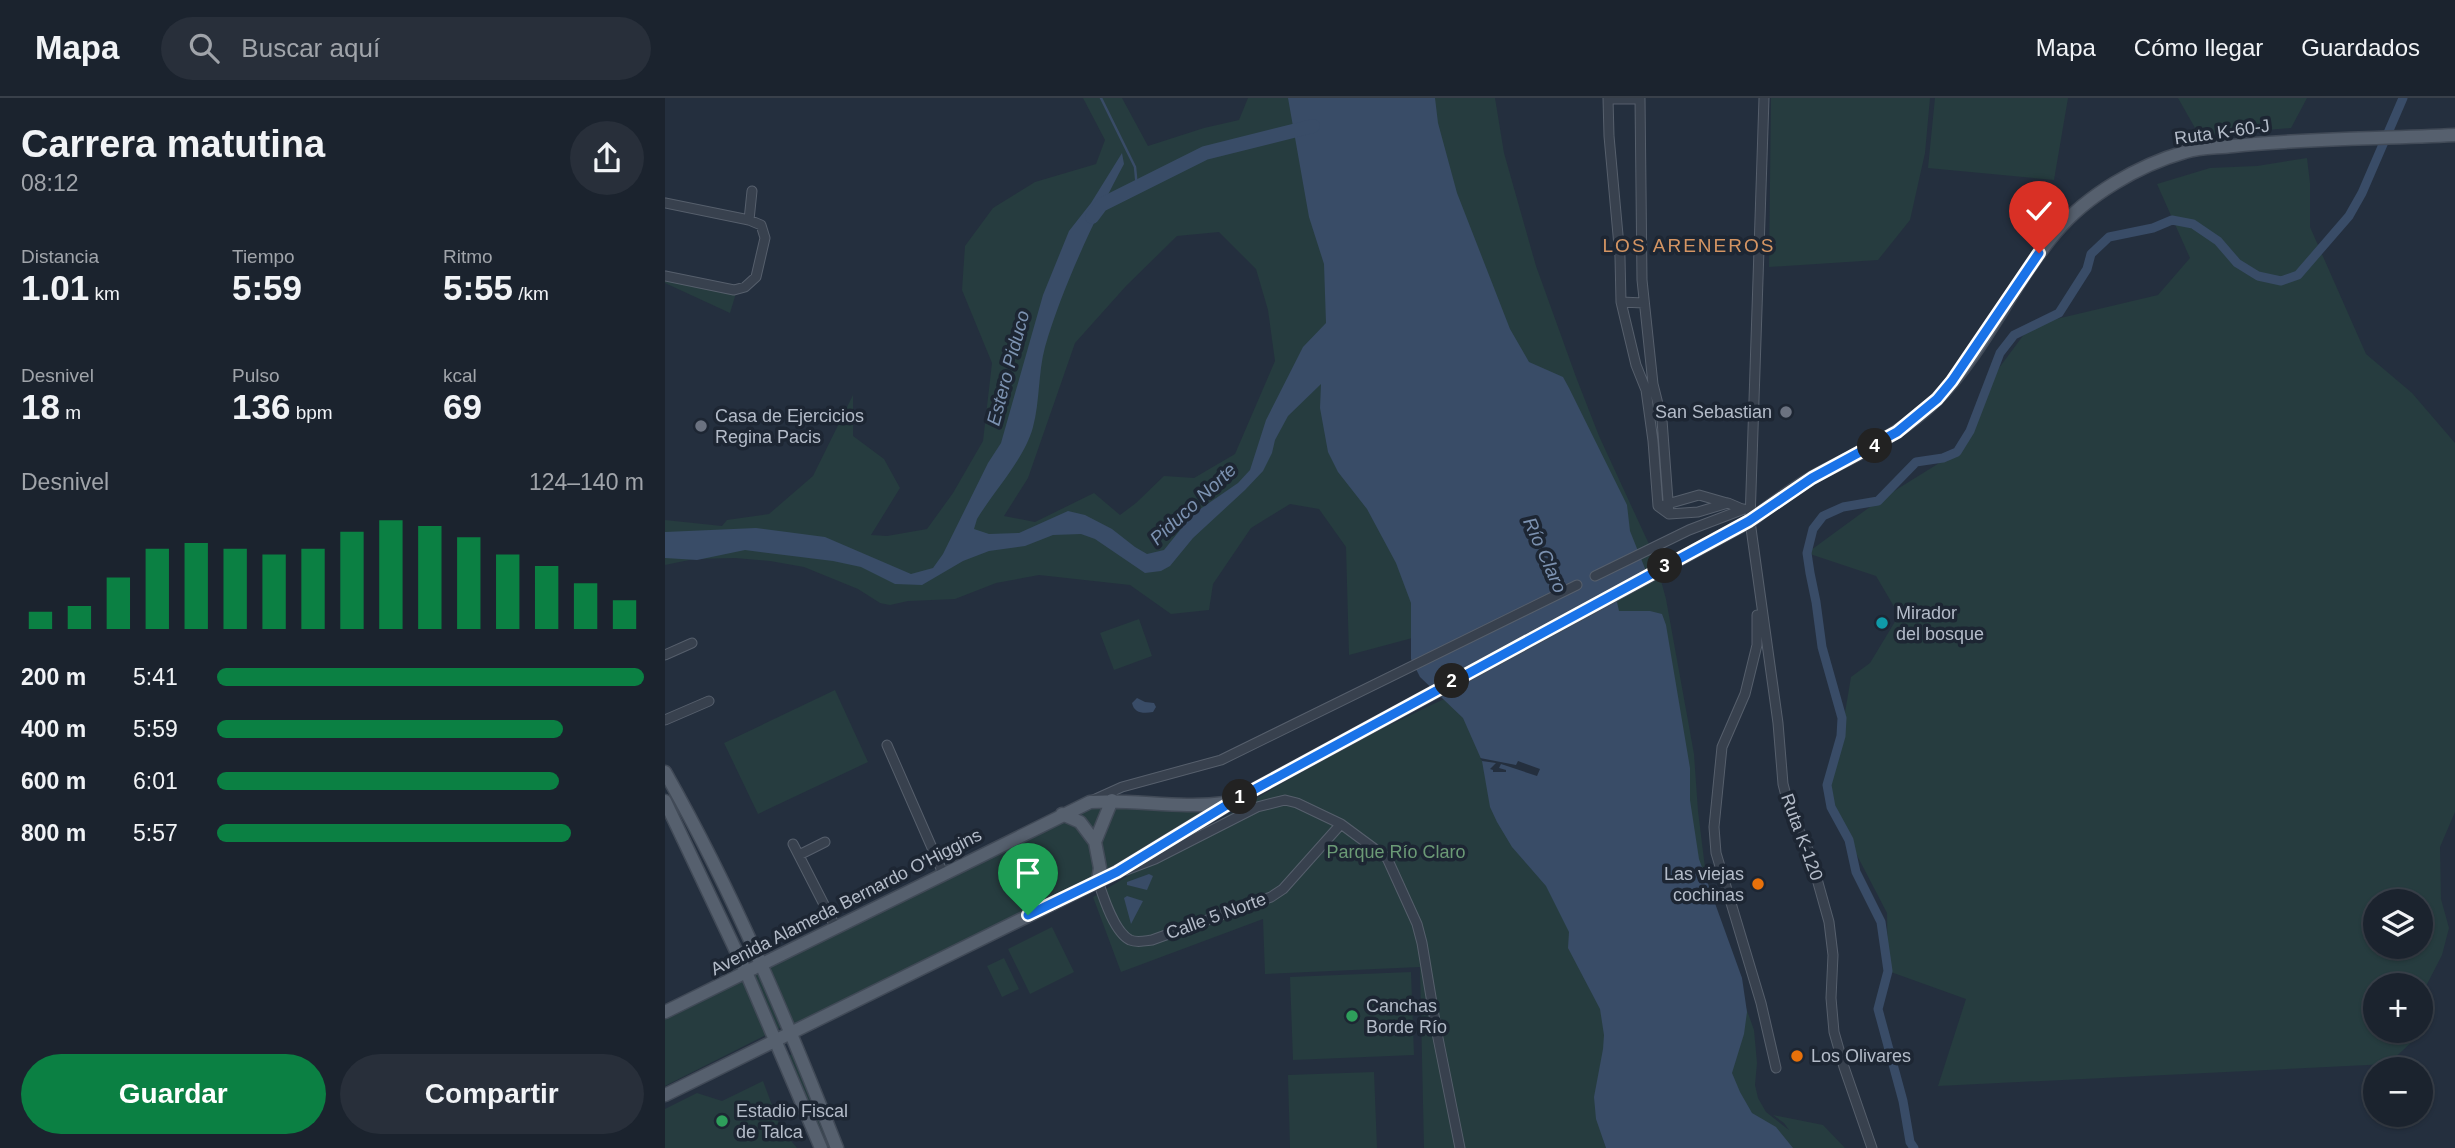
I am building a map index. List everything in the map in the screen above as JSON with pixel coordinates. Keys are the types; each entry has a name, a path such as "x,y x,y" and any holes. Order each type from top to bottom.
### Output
{"main road":[{"name":"Ruta K-60-J","path":"1239,797 1731,531 1747,513 1897,432 1937,399 1975,349 2018,281 2058,230 2084,205 2121,181 2159,161 2188,151 2269,142 2455,135"},
{"path":"665,772 703,842 760,965 837,1148"},
{"name":"Avenida Alameda Bernardo O'Higgins","path":"665,1012 1090,802 1112,800 1169,806 1203,806 1239,797"},
{"path":"665,1095 1117,872 1239,797"},
{"path":"665,800 746,972 821,1148"},
{"path":"1095,842 1112,800"},
{"path":"1062,814 1080,822 1095,842 1100,861 1098,881"}],"street":[{"path":"1663,505 1662,420 1653,384 1642,280 1640,98 1608,99 1621,302 1636,365 1646,390 1663,505 1669,514 1697,512 1728,503"},
{"name":"Ruta K-120","path":"1764,98 1747,513 1778,723 1783,784 1790,811 1810,854 1829,922 1833,955 1831,998 1834,1032 1843,1067 1872,1148"},
{"path":"749,220 752,191"},
{"path":"665,203 749,220 761,225 765,237 756,277 745,287 734,290 665,276"},
{"path":"1621,302 1644,303"},
{"path":"1663,505 1699,495 1728,503 1747,513"},
{"path":"1595,576 1689,530 1727,515 1747,513"},
{"path":"1757,582 1757,645 1745,694 1722,747 1714,827 1716,853 1761,1003 1776,1068"},
{"path":"1090,802 1122,788 1221,760 1577,585"},
{"path":"665,655 692,643"},
{"path":"665,720 709,701"},
{"path":"887,746 943,873"},
{"path":"1112,800 1122,788"},
{"path":"1117,872 1142,865 1257,807 1285,800 1345,826 1387,858 1417,924 1422,943 1460,1148"},
{"name":"Calle 5 Norte","path":"1098,881 1123,935 1138,942 1152,940 1271,897 1283,889 1345,826"},
{"path":"799,855 825,842"},
{"path":"793,844 835,926"}],"green space":[{"name":"Parque Río Claro","path":"1083,98 1122,98 1148,146 1239,120 1248,98 1495,98 1504,153 1536,266 1599,436 1654,555 1666,599 1694,754 1710,908 1754,1030 1757,1063 1755,1085 1758,1098 1766,1112 1789,1130 1773,1115 1823,1125 1845,1148 1614,1148 1603,1139 1606,1148 1424,1148 1420,967 1265,974 1263,919 1121,972 1093,897 1314,765 1451,696 1416,637 1349,655 1346,547 1319,509 1290,504 1251,528 1213,584 1209,610 1171,614 1130,585 1039,575 996,583 955,599 908,601 890,605 880,603 858,589 804,567 735,558 694,559 665,565 665,520 722,526 727,520 769,514 813,476 853,395 853,436 884,459 900,488 871,535 887,536 927,529 953,493 983,441 992,363 962,290 965,246 993,208 1035,182 1096,164 1105,140","holes":["1219,232 1256,269 1268,310 1275,361 1235,454 1194,478 1164,476 1120,515 1094,493 1035,522 1004,516 1028,478 1075,343 1126,286 1177,236"]},
{"path":"1771,98 1930,98 1925,153 1910,220 1878,260 1769,267"},
{"path":"1935,98 2068,98 2054,180 1928,168"},
{"path":"2178,98 2307,98 2291,128 2199,135"},
{"path":"2307,158 2310,227 2366,354 2412,393 2455,443 2455,812 2440,847 2441,899 2449,928 2442,955 2433,973 2363,973 2363,1043 2411,1043 2396,1057 2363,1057 2363,1065 1938,1086 1966,999 1888,971 1887,913 1849,840 1827,785 1841,736 1851,677 1870,663 1899,615 1876,576 1807,553 1878,501 1957,452 1993,376 2031,325 2158,295 2190,258 2157,184 2210,168 2257,166"},
{"path":"665,283 736,293 730,313"},
{"path":"1139,619 1152,656 1114,670 1100,633"},
{"path":"835,690 868,762 758,814 724,743"},
{"path":"1108,804 1201,813 1113,867 793,1026 790,1023 665,1086 665,1017 1072,813"},
{"path":"1052,927 1074,972 1030,994 1008,949"},
{"path":"1004,958 1019,989 1002,997 987,966"},
{"name":"Canchas Borde Río","path":"1411,972 1414,1055 1293,1060 1290,977"},
{"path":"793,1054 833,1148 827,1148 788,1056"},
{"name":"Canchas Borde Río","path":"1374,1072 1377,1148 1290,1148 1288,1075"},
{"name":"Estadio Fiscal de Talca","path":"763,1081 781,1129 797,1148 665,1148 665,1109 697,1093 722,1101"}],"water":[{"name":"Río Claro","path":"1288,98 1435,98 1438,123 1457,193 1510,329 1529,362 1563,377 1627,505 1630,531 1646,571 1615,593 1619,611 1650,611 1662,614 1666,625 1690,768 1690,800 1699,859 1742,978 1747,1012 1744,1034 1732,1073 1752,1113 1776,1127 1793,1148 1606,1148 1596,1119 1594,1097 1604,1035 1600,1009 1568,948 1569,932 1546,886 1512,847 1497,822 1490,807 1482,761 1463,718 1420,677 1411,659 1411,603 1396,563 1367,509 1338,472 1328,452 1320,408 1321,384 1288,416 1263,471 1193,538 1170,566 1161,571 1145,573 1095,539 1081,534 1053,535 1025,546 989,551 963,561 922,585 895,584 861,567 833,561 745,550 697,560 665,558 665,532 756,528 825,537 911,574 933,568 1001,443 1043,295 1069,231 1091,203 1122,153 1124,164 1080,254 1052,324 1043,357 1035,417 1029,439 977,519 974,529 989,534 1019,533 1068,511 1085,515 1112,529 1147,554 1164,550 1193,514 1238,483 1250,470 1266,420 1303,347 1326,323 1324,264 1309,217"},
{"path":"1137,698 1154,703 1156,707 1153,712 1137,711 1132,703"},
{"path":"1149,874 1153,876 1147,890 1127,885 1127,882"},
{"path":"1127,896 1143,901 1131,924 1124,898"}],"pier":[{"path":"1480,758 1516,765 1518,761 1540,769 1537,776 1501,764 1499,768 1506,772 1493,772 1490,769 1496,763 1482,761"}],"waterway":[{"path":"1101,98 1135,167 1137,188"},
{"path":"1914,1148 1910,1142 1903,1101 1878,1009 1888,971 1881,922 1856,872 1849,840 1831,807 1827,785 1841,736 1842,718 1822,647 1810,573 1807,553 1813,529 1823,516 1843,507 1878,501 1916,462 1943,458 1957,452 1970,431 2000,353 2014,335 2059,313 2087,269 2091,254 2109,237 2153,228 2172,220 2193,224 2218,241 2237,263 2258,276 2281,281 2298,275 2349,216 2362,193 2403,98"},
{"name":"Estero Piduco","path":"1092,217 1101,205 1205,153 1313,126"}],"place":[{"name":"San Sebastian","path":"1786,412"},
{"name":"Casa de Ejercicios Regina Pacis","path":"701,426"},
{"name":"Mirador del bosque","path":"1882,623"},
{"name":"Las viejas cochinas","path":"1758,884"},
{"name":"Canchas Borde Río","path":"1352,1016"},
{"name":"Los Olivares","path":"1797,1056"},
{"name":"Estadio Fiscal de Talca","path":"722,1121"}],"district":[{"name":"LOS ARENEROS","path":"1689,245"}],"route":[{"path":"1028,915 1117,872 1235,800 1749,521 1812,478 1897,432 1937,399 1952,381 2039,253"}],"water label":[{"name":"Piduco Norte","path":"1193,504"}]}
